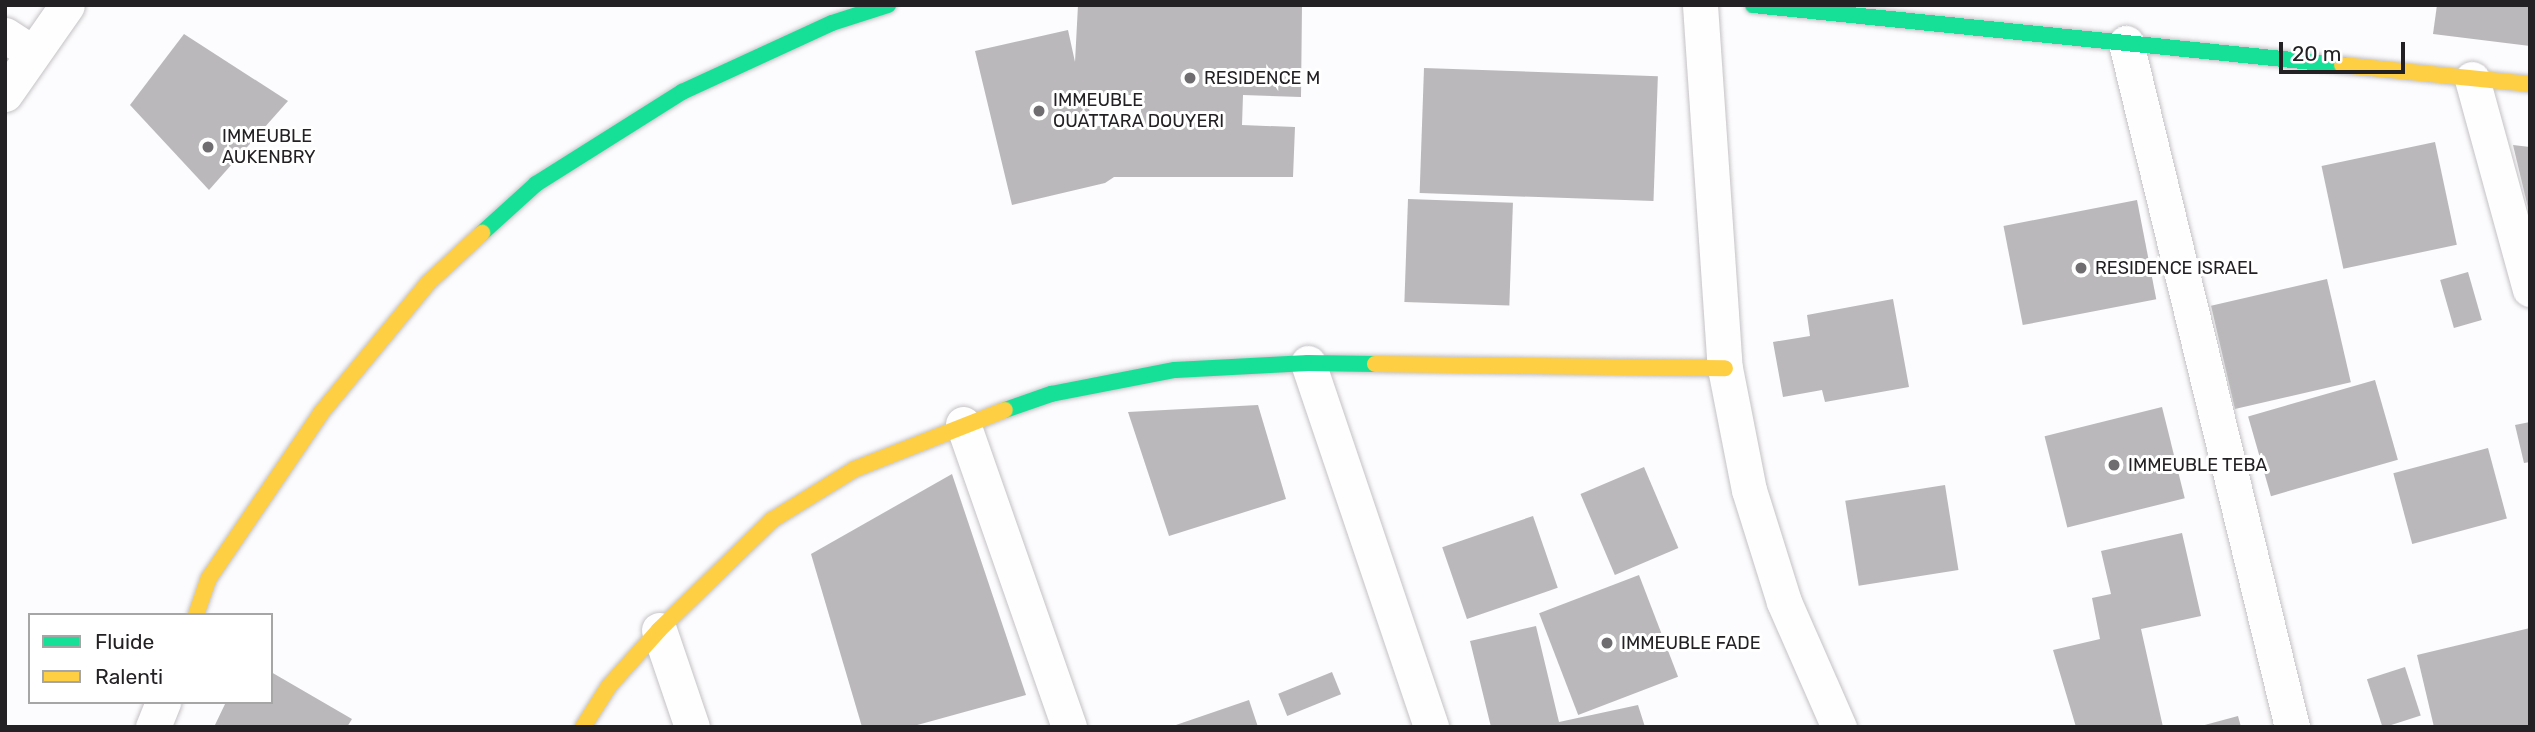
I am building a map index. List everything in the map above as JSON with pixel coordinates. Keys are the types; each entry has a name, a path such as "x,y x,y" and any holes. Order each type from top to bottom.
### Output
{"street":[{"path":"5,94 19,44 67,5"},
{"path":"197,613 209,578 321,413 428,283 536,184 682,92 832,23 888,5"},
{"path":"1700,5 1725,368 1749,490 1784,602 1839,727"},
{"path":"1753,5 2530,84"},
{"path":"2126,43 2292,727"},
{"path":"2472,79 2530,289"},
{"path":"583,727 610,686 659,630 772,520 855,469 964,424 1051,394 1175,370 1308,363 1725,368"},
{"path":"1308,363 1431,727"},
{"path":"964,424 1069,727"},
{"path":"659,630 692,727"},
{"path":"153,727 162,704"}],"building":[{"name":"RESIDENCE M","path":"1078,5 1302,5 1301,97 1243,95 1242,125 1295,127 1293,177 1114,177 1105,183 1012,205 975,51 1068,30 1075,62","holes":["1084,95 1142,95 1140,127 1095,126"]},
{"path":"2437,5 2530,5 2530,46 2433,34"},
{"name":"IMMEUBLE AUKENBRY","path":"184,34 288,101 209,190 130,105"},
{"path":"1424,68 1658,76 1653,201 1420,193"},
{"path":"2435,142 2457,245 2343,269 2322,166"},
{"path":"2513,145 2530,147 2530,212 2529,212"},
{"path":"1408,199 1513,203 1509,306 1404,302"},
{"name":"RESIDENCE ISRAEL","path":"2137,200 2156,299 2023,325 2003,226"},
{"path":"2468,272 2482,320 2454,328 2440,280"},
{"path":"2327,279 2351,382 2235,409 2211,306"},
{"path":"1893,299 1909,387 1825,402 1822,390 1783,397 1773,342 1810,336 1807,315"},
{"path":"2375,380 2398,460 2271,496 2248,416"},
{"path":"1258,405 1286,499 1169,536 1128,412"},
{"name":"IMMEUBLE TEBA","path":"2162,407 2185,498 2067,527 2045,436"},
{"path":"2530,422 2530,462 2524,463 2515,425"},
{"path":"2488,448 2507,519 2412,544 2393,473"},
{"path":"1644,467 1678,548 1615,575 1580,494"},
{"path":"952,474 1026,695 910,727 862,727 811,554"},
{"path":"1945,485 1958,570 1859,586 1845,501"},
{"path":"1533,516 1558,588 1467,619 1442,547"},
{"path":"2182,533 2201,616 2141,629 2163,727 2076,727 2053,650 2100,639 2092,598 2111,594 2101,551"},
{"name":"IMMEUBLE FADE","path":"1639,575 1678,677 1578,715 1539,613"},
{"path":"1536,626 1559,722 1638,705 1645,727 1491,727 1470,641"},
{"path":"2530,628 2530,727 2434,727 2417,655"},
{"path":"2405,667 2421,716 2382,727 2367,679"},
{"path":"1332,672 1341,694 1287,716 1278,694"},
{"path":"273,673 352,719 347,727 214,727 225,704 273,704"},
{"path":"1249,700 1258,727 1173,727 1173,726"},
{"path":"2238,716 2241,727 2201,727 2201,726"}],"traffic: fast":[{"path":"482,233 536,184 682,92 832,23 888,5"},
{"path":"1753,5 2342,65"},
{"path":"1005,410 1051,394 1175,370 1308,363 1375,364"}],"traffic: slow":[{"path":"2342,65 2530,84"},
{"path":"197,613 209,578 321,413 428,283 482,233"},
{"path":"1375,364 1725,368"},
{"path":"583,727 609,686 659,630 772,520 855,469 1005,410"}],"place":[{"name":"RESIDENCE M","path":"1190,78"},
{"name":"IMMEUBLE OUATTARA DOUYERI","path":"1039,111"},
{"name":"IMMEUBLE AUKENBRY","path":"208,147"},
{"name":"RESIDENCE ISRAEL","path":"2081,268"},
{"name":"IMMEUBLE TEBA","path":"2114,465"},
{"name":"IMMEUBLE FADE","path":"1607,643"}]}
